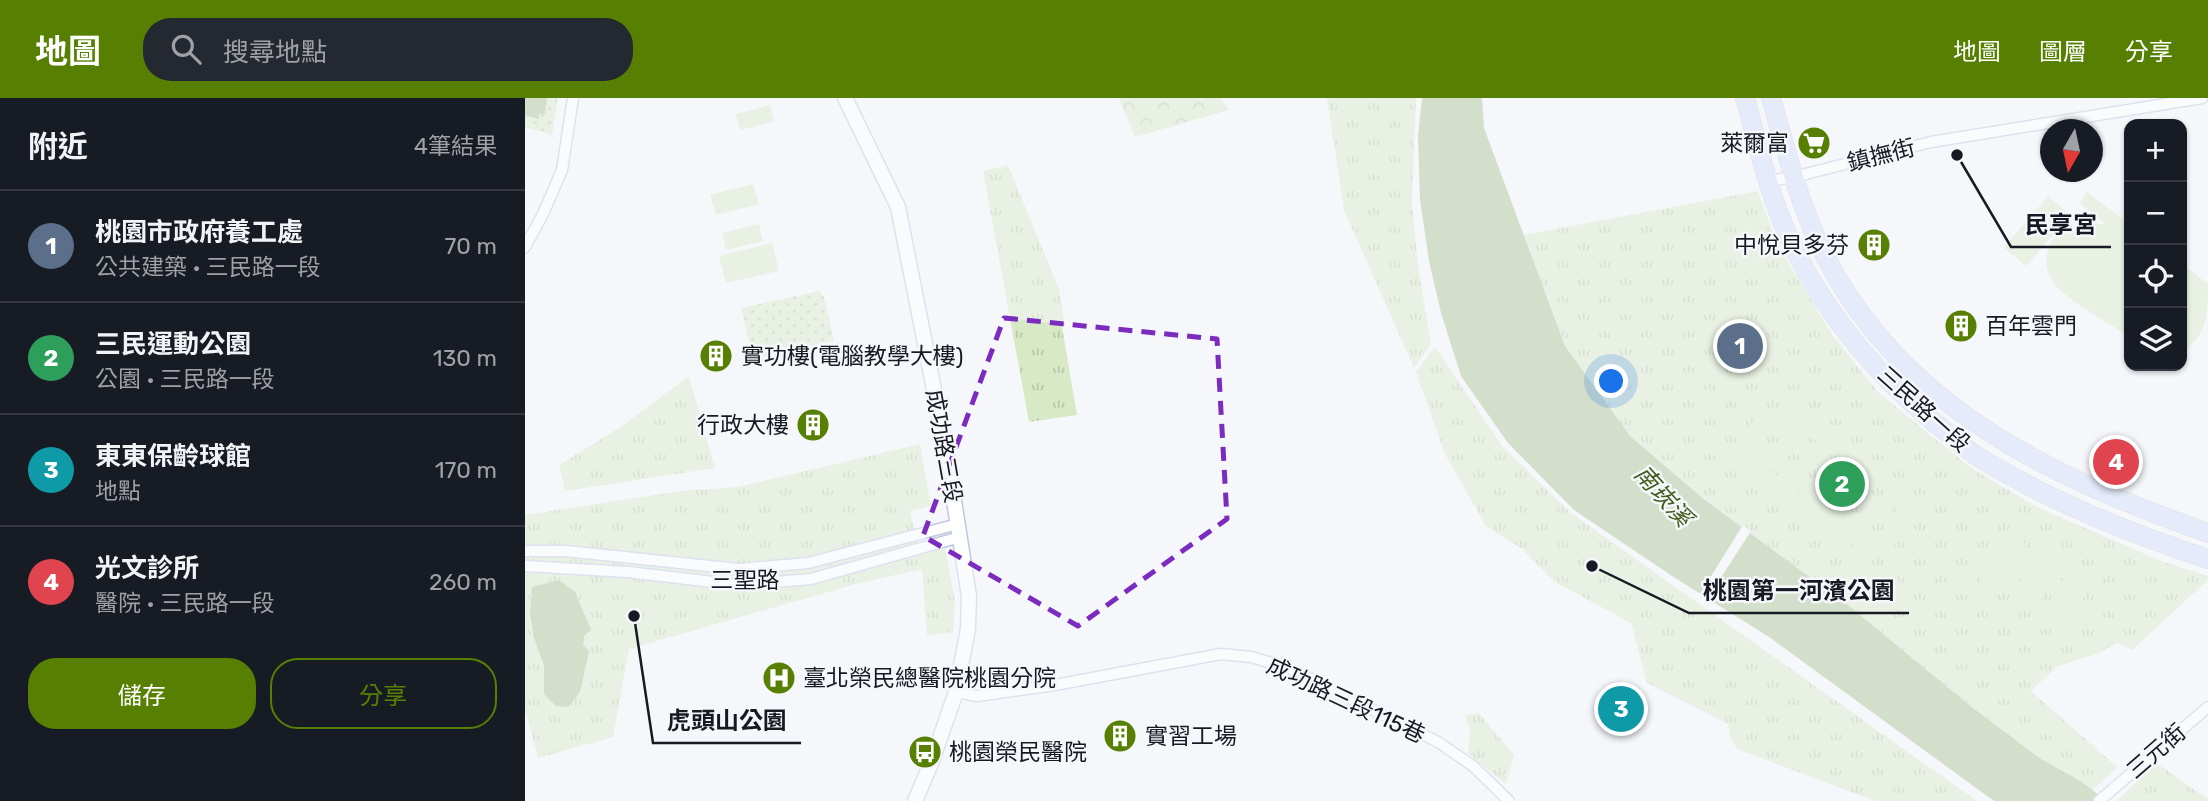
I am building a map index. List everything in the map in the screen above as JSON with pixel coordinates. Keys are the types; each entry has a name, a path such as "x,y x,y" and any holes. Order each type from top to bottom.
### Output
{"main road":[{"name":"三民路一段","path":"1745,98 1768,181 1789,239 1810,277 1844,328 1887,381 1931,421 1977,457 2043,495 2208,559"},
{"name":"三民路一段","path":"1772,98 1794,177 1824,255 1870,325 1900,362 1944,401 1988,433 2096,490 2208,533"}],"street":[{"path":"525,247 544,214 562,170 573,98"},
{"name":"成功路三段","path":"845,98 898,207 914,279 969,596 968,629 956,692 915,801"},
{"name":"鎮撫街","path":"1768,181 1794,177 1931,142 2202,98"},
{"name":"三聖路","path":"525,551 566,551 738,569 809,563 959,530"},
{"name":"三聖路","path":"525,566 628,572 737,585 811,579 959,530"},
{"name":"成功路三段115巷","path":"956,692 977,696 1055,685 1221,654 1251,657 1289,667 1438,743 1473,766 1509,801"},
{"name":"三元街","path":"2102,798 2208,706"}],"highlighted area":[{"path":"1004,318 1217,339 1227,519 1078,626 923,536"}],"green space":[{"path":"525,98 558,98 552,135 525,127"},
{"path":"1119,98 1220,98 1229,110 1135,137"},
{"path":"1327,98 1416,98 1412,201 1418,267 1431,344 1414,368 1344,210"},
{"path":"770,105 774,121 740,130 736,114"},
{"path":"1008,165 1059,289 1065,326 1062,327 1077,415 1029,422 983,171"},
{"path":"753,184 759,204 716,215 710,195"},
{"path":"1758,191 1777,244 1833,336 1878,392 1971,468 2037,507 2161,561 2208,576 2208,580 2132,650 2117,643 2097,654 2058,666 2031,691 2117,767 2093,790 2041,759 1974,709 1849,606 1705,500 1631,437 1565,346 1524,235"},
{"path":"2087,192 2124,220 2124,334 2065,294 2048,272 2046,263 2049,247 2059,233 2076,225 2105,224 2080,203"},
{"path":"2048,196 2070,215 2026,266 2004,248"},
{"path":"759,224 763,241 726,250 722,233"},
{"path":"772,243 779,271 726,283 719,256"},
{"path":"2187,268 2208,284 2205,323 2187,348"},
{"path":"819,291 824,297 834,341 753,359 741,308"},
{"path":"1435,347 1503,447 1571,513 1977,801 1875,801 1737,749 1730,737 1728,724 1647,683 1631,623 1555,582 1522,549 1486,526 1445,454 1416,372"},
{"path":"689,376 715,468 565,491 559,465 622,426"},
{"path":"1772,410 1797,414 1903,489 1909,516 1901,538 1882,549 1869,550 1854,546 1751,474 1743,454 1744,436 1754,421","holes":["1781,422 1793,426 1886,489 1898,506 1896,522 1888,532 1875,536 1860,534 1760,464 1755,453 1757,435 1770,424"]},
{"path":"920,444 931,506 910,511 919,550 945,548 955,601 953,632 927,636 922,569 856,584 629,649 613,737 538,758 525,709 525,515 681,491 738,487"},
{"path":"2002,533 2026,544 2004,592 1980,581"},
{"path":"2035,548 2060,559 2038,608 2013,597"},
{"path":"2070,564 2094,574 2072,623 2048,612"},
{"path":"1479,713 1514,755 1506,784 1468,754 1470,729 1465,716"},
{"path":"2156,763 2208,799 2208,801 2116,801"}],"water":[{"path":"525,98 547,98 545,114 539,114 539,119 525,115"},
{"name":"南崁溪","path":"1422,98 1482,98 1484,128 1565,346 1631,437 1705,500 1849,606 1973,708 2041,759 2082,782 2107,801 1994,801 1769,637 1574,510 1508,443 1461,376 1441,313 1429,261 1420,200 1418,136"},
{"path":"559,580 575,592 591,630 584,636 583,645 589,651 580,692 568,707 556,706 544,694 544,665 534,638 530,614 532,587"}],"pier":[{"path":"1743,525 1751,531 1706,601 1698,597"}],"place":[{"name":"萊爾富","path":"1814,143"},
{"name":"民享宮","path":"1957,155"},
{"name":"中悅貝多芬","path":"1874,245"},
{"name":"百年雲門","path":"1961,326"},
{"name":"桃園市政府養工處","path":"1740,346"},
{"name":"實功樓(電腦教學大樓)","path":"716,356"},
{"name":"行政大樓","path":"813,425"},
{"name":"光文診所","path":"2116,462"},
{"name":"三民運動公園","path":"1842,484"},
{"name":"桃園第一河濱公園","path":"1592,566"},
{"name":"虎頭山公園","path":"634,616"},
{"name":"臺北榮民總醫院桃園分院","path":"779,678"},
{"name":"東東保齡球館","path":"1621,709"},
{"name":"實習工場","path":"1120,736"},
{"name":"桃園榮民醫院","path":"925,752"}]}
